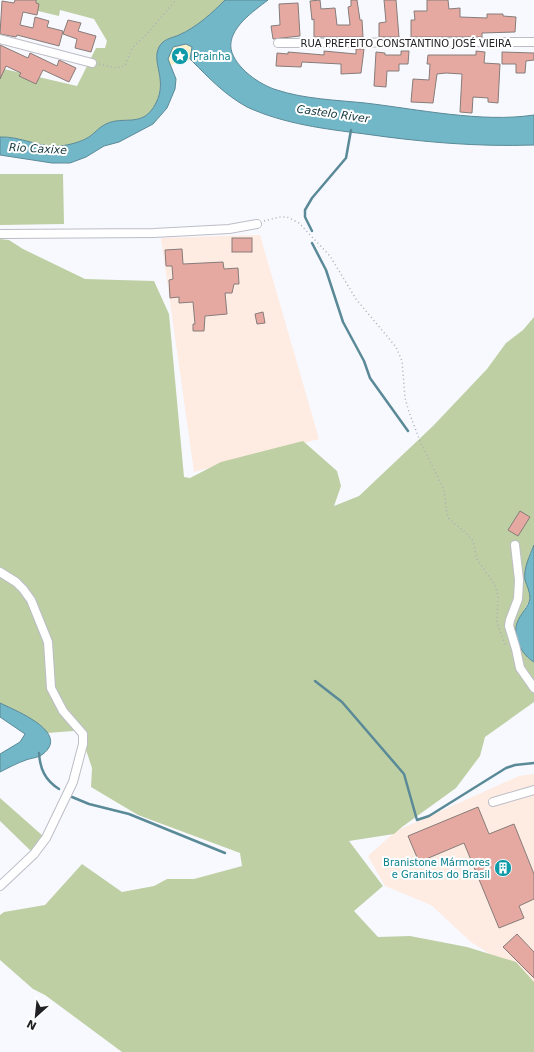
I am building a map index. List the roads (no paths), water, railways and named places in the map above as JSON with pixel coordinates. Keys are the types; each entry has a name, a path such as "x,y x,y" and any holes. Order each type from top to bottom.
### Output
{"street":[{"path":"0,39 92,63"},
{"name":"RUA PREFEITO CONSTANTINO JOSÉ VIEIRA","path":"278,43 534,42"},
{"path":"0,234 162,233 228,229 257,224"},
{"path":"515,545 519,580 518,599 509,626 520,668 534,688"},
{"path":"0,572 16,582 31,600 48,642 51,688 63,711 83,734 83,744 73,782 46,838 34,854 0,886"},
{"path":"493,802 534,790"}],"water":[{"name":"Castelo River","path":"225,0 268,0 249,15 238,27 231,41 231,49 237,63 249,75 270,88 309,97 450,114 493,117 534,115 534,145 470,145 407,139 320,128 275,118 247,107 224,92 190,59 192,47 186,44 173,47 168,59 176,79 175,89 167,108 153,124 119,142 104,146 86,157 70,163 52,163 0,155 0,137 15,138 52,146 64,146 86,139 106,124 139,119 145,116 151,111 159,94 160,79 157,53 161,44 165,40 186,32 198,24"},
{"path":"534,545 534,662 526,655 519,645 516,628 518,620 530,598 525,580 525,571"},
{"path":"0,703 27,716 37,723 45,730 50,738 50,746 43,754 0,772 0,754 20,742 25,734 0,717"}],"waterway":[{"path":"312,231 305,217 305,210 312,198 346,158 351,130"},
{"path":"312,243 326,270 343,322 364,361 370,378 408,431"},
{"path":"315,681 342,702 404,774 417,820 429,816 506,768 515,765 534,763"},
{"path":"39,753 44,774 50,782 59,789"},
{"path":"72,797 89,804 129,814 225,853"}],"place":[{"name":"Prainha","path":"180,56"},
{"name":"Branistone Mármores e Granitos do Brasil","path":"503,868"}],"water label":[{"name":"Rio Caxixe","path":"38,149"}]}
